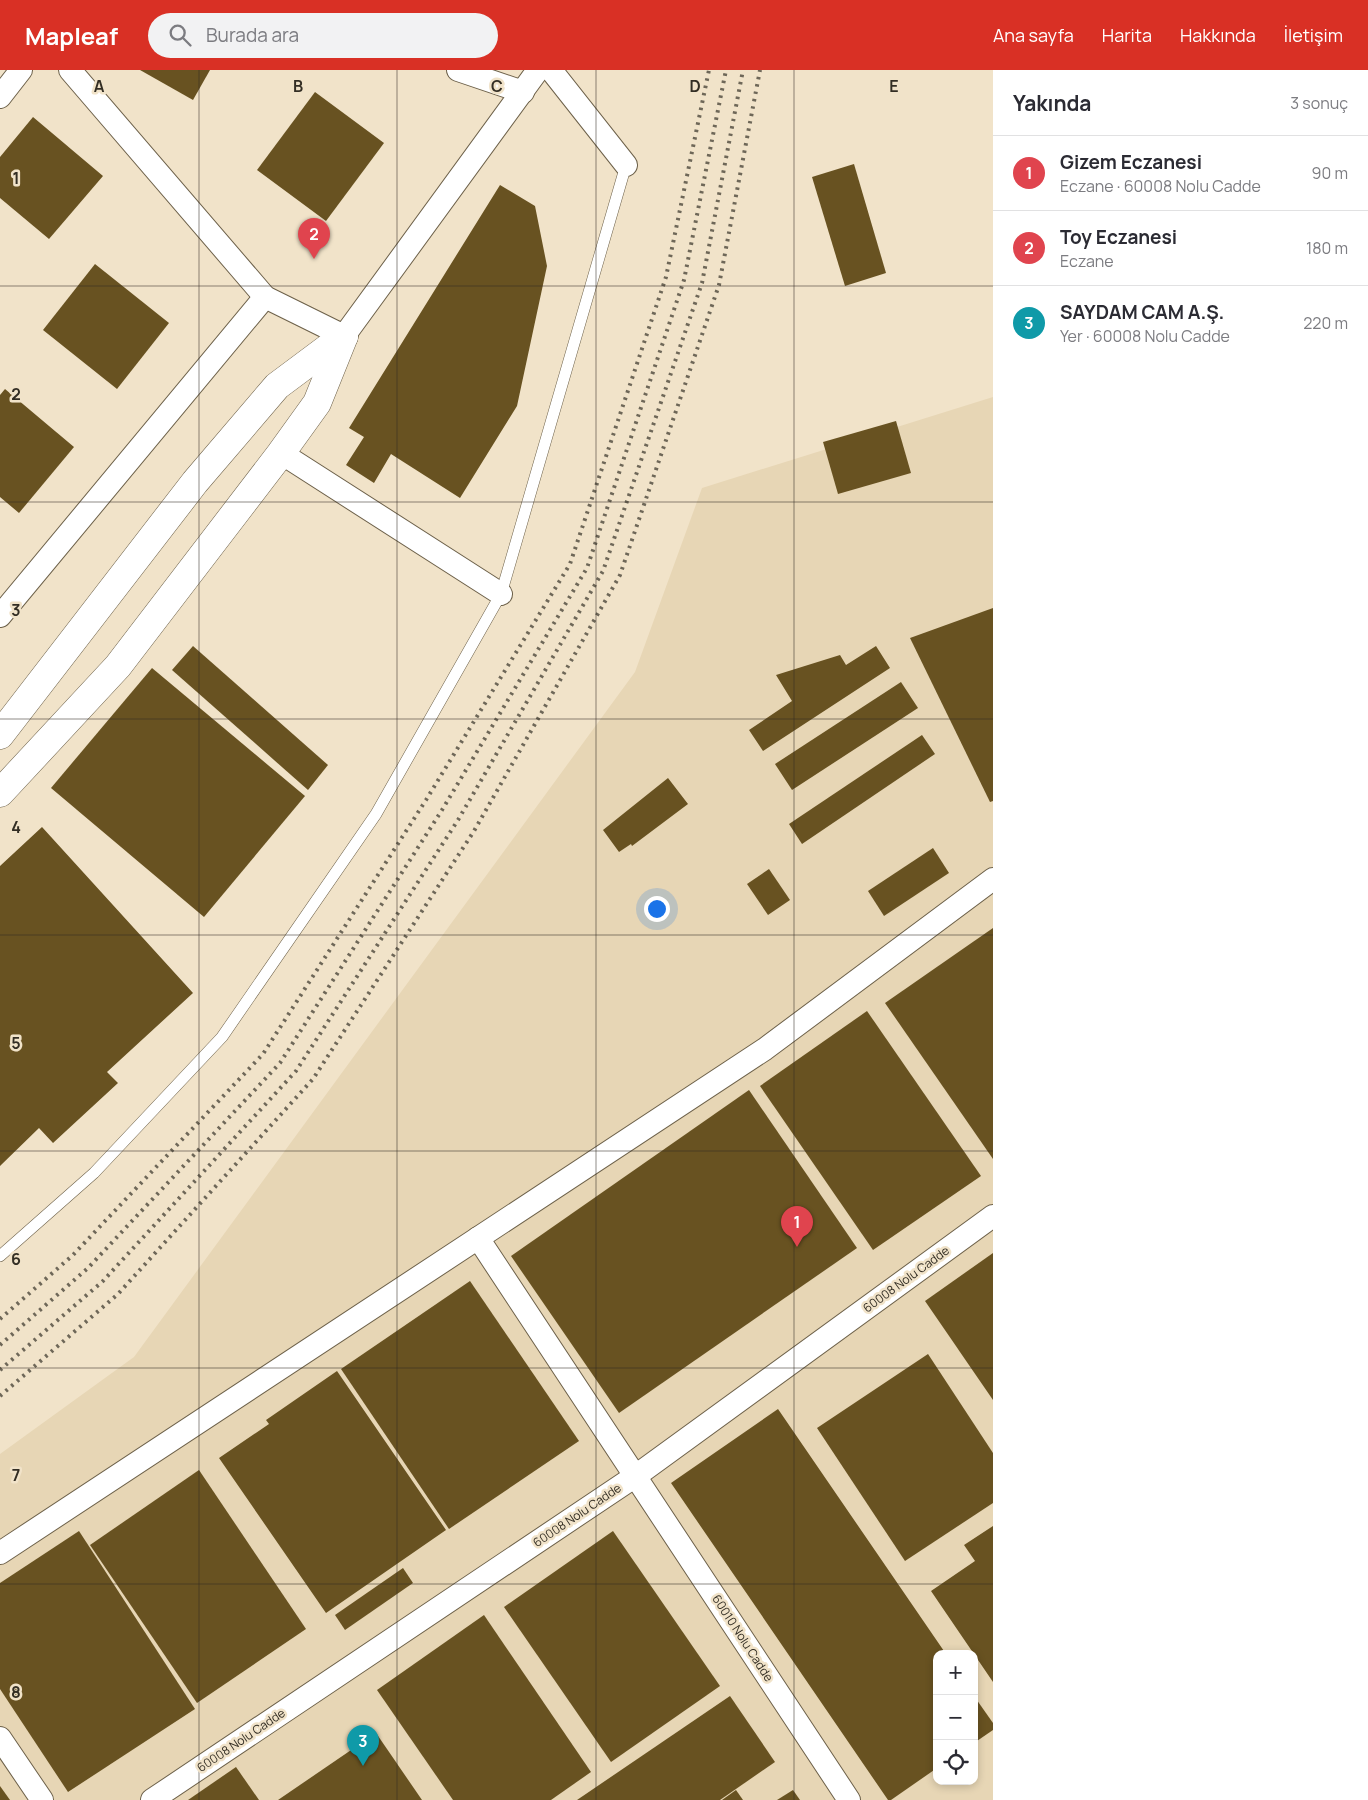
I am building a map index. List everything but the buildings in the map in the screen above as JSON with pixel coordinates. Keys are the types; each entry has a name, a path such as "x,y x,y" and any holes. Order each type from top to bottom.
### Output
{"street":[{"path":"0,97 20,70"},
{"path":"70,70 266,297 344,336"},
{"path":"458,70 523,92"},
{"path":"0,792 118,666 281,453 317,403 344,336 538,70"},
{"path":"551,70 626,165"},
{"path":"0,616 266,297"},
{"path":"0,735 195,482 276,386 344,336"},
{"path":"281,453 501,594"},
{"path":"0,1553 765,1049 993,879"},
{"name":"60008 Nolu Cadde","path":"152,1800 636,1475 993,1216"},
{"name":"60010 Nolu Cadde","path":"478,1238 849,1800"},
{"path":"0,1738 42,1800"}],"lane":[{"path":"0,1256 94,1174 222,1037 376,814 501,594 626,165"}],"shaded area":[{"path":"993,397 993,1800 0,1800 0,1454 134,1357 635,672 702,488"}],"railway":[{"path":"0,1319 73,1255 263,1054 426,800 570,564 666,277 709,70"},
{"path":"0,1345 88,1268 280,1063 442,810 587,568 684,280 726,70"},
{"path":"0,1370 103,1281 296,1071 458,820 603,571 702,283 743,70"},
{"path":"0,1396 118,1294 313,1079 474,831 620,575 719,285 760,70"}],"place":[{"name":"Toy Eczanesi","path":"314,259"},
{"name":"Gizem Eczanesi","path":"797,1247"},
{"name":"SAYDAM CAM A.Ş.","path":"363,1766"}]}
